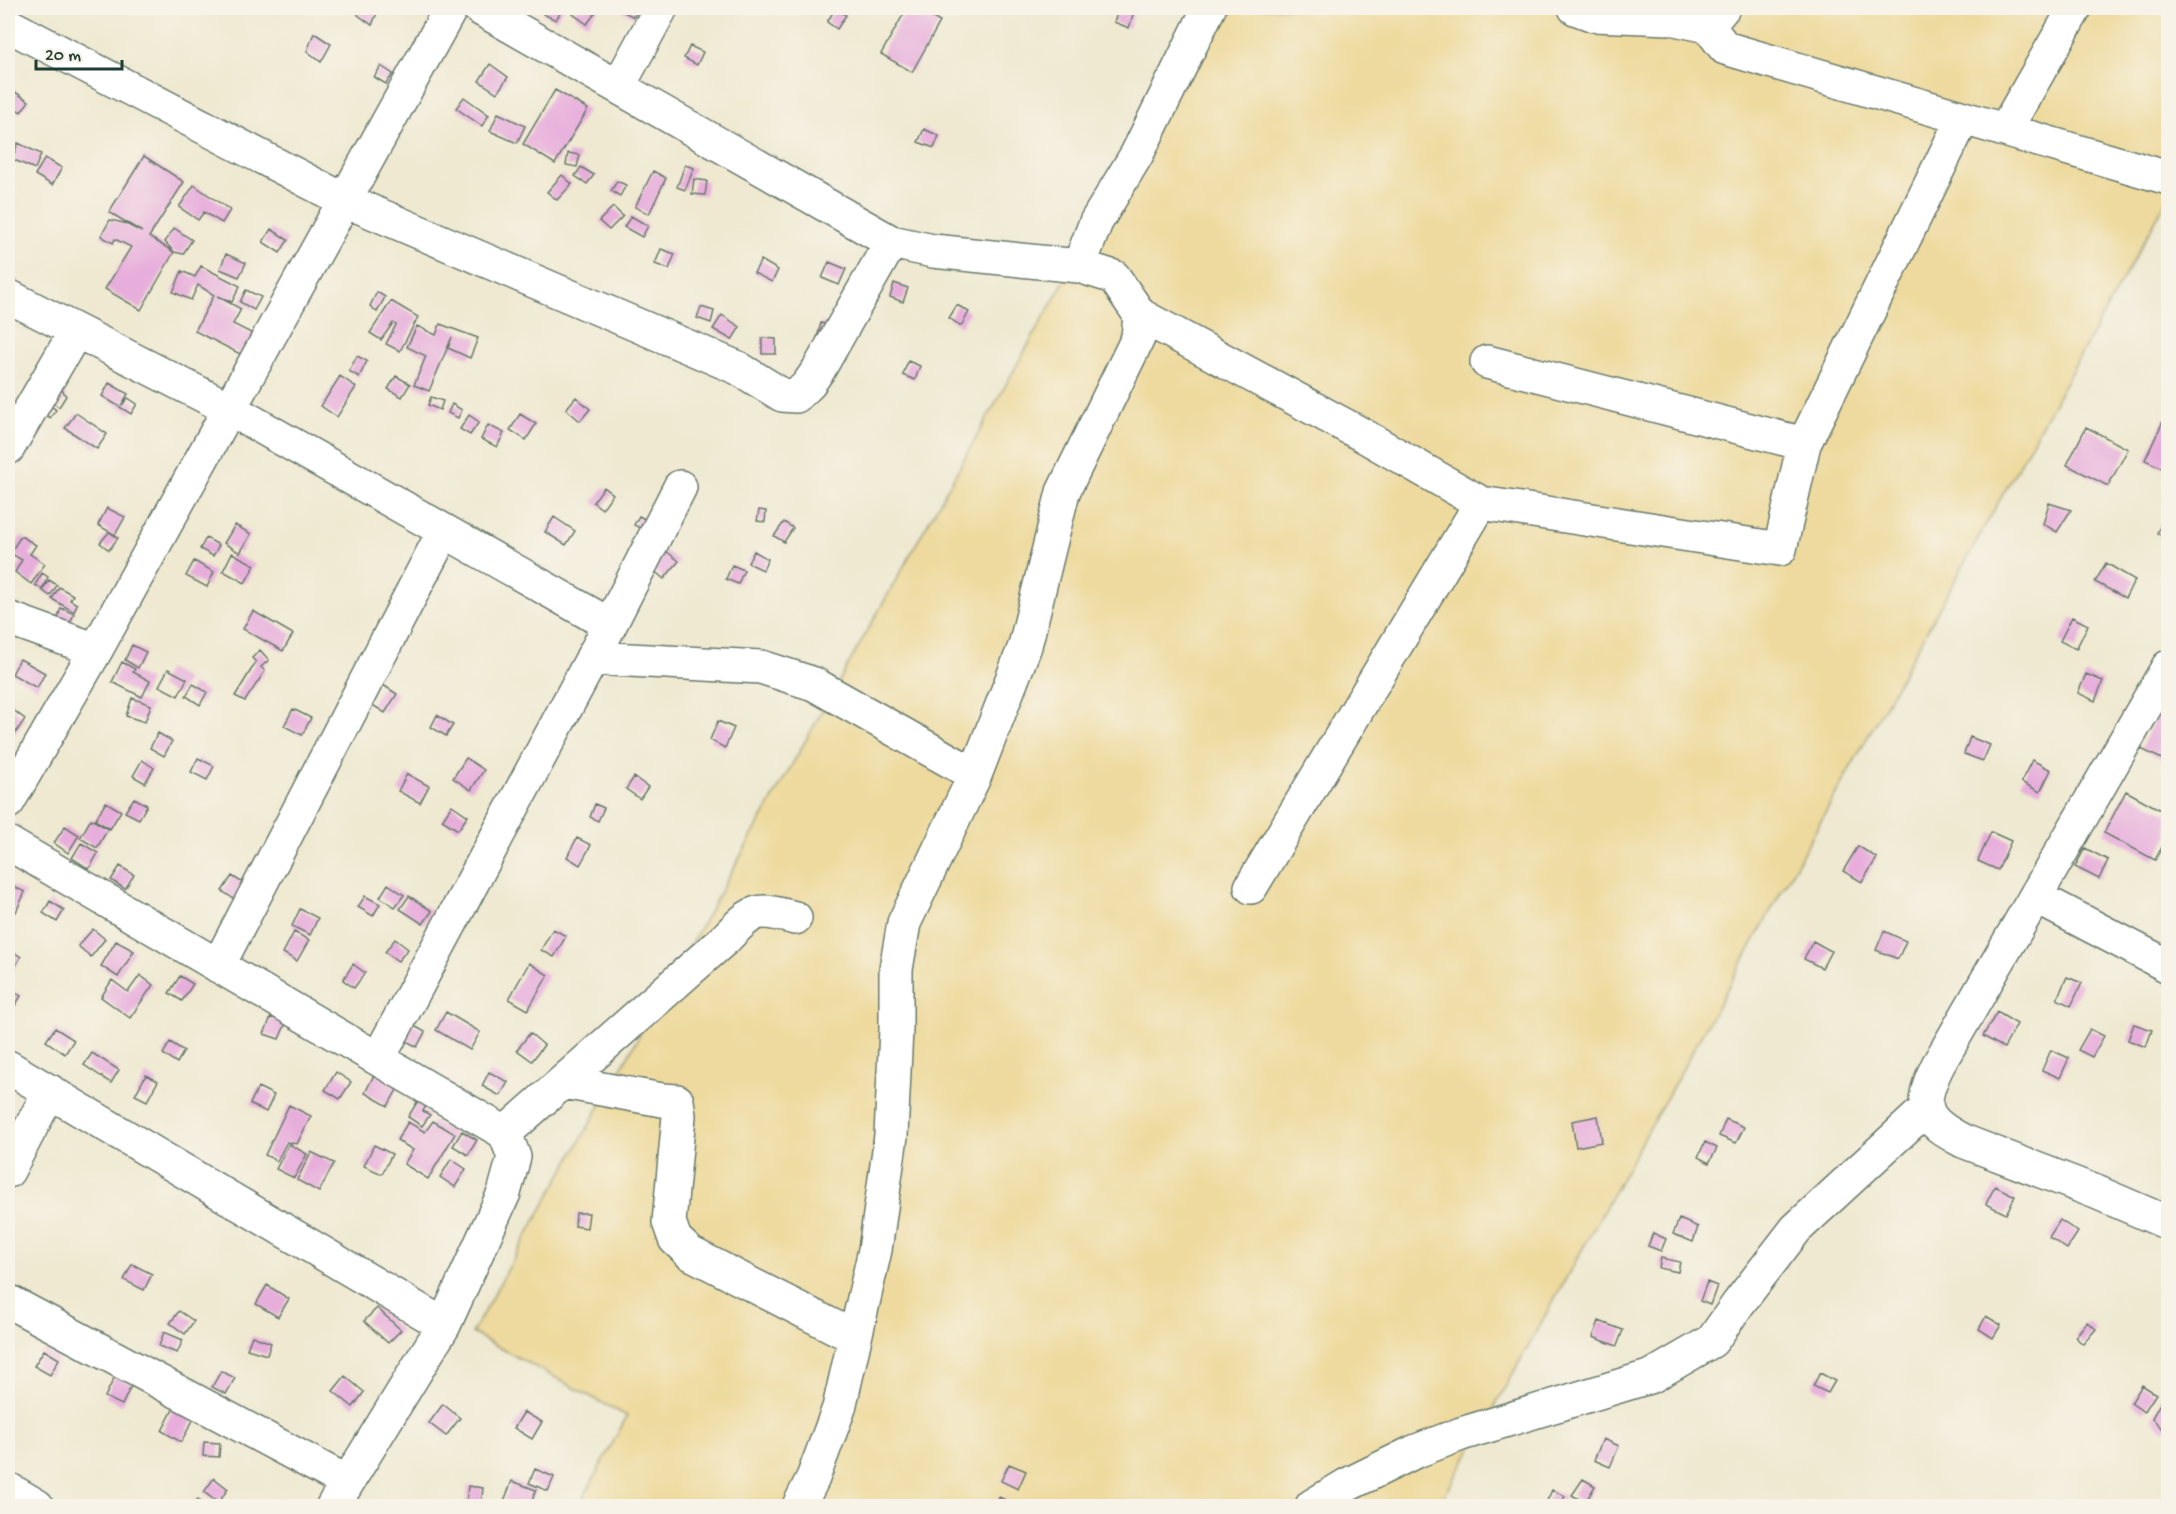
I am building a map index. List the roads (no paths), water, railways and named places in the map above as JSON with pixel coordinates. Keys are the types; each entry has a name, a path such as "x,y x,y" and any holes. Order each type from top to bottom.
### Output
{"street":[{"path":"8,802 96,650 451,8"},
{"path":"478,8 891,242 933,250 1079,266 1114,277 1140,315 1359,433 1481,503 1780,549 1804,444 1963,117"},
{"path":"618,87 661,8"},
{"path":"1079,266 1096,222 1137,153 1209,8"},
{"path":"1575,8 1594,15 1716,17 1725,48 2169,178"},
{"path":"2005,130 2075,8"},
{"path":"8,25 345,200 738,368 782,395 796,396 807,386 891,242"},
{"path":"8,296 228,408 610,625"},
{"path":"799,1506 813,1478 839,1408 875,1250 891,1136 896,969 904,923 975,775 1025,646 1063,492 1138,338 1140,315"},
{"path":"8,448 76,331"},
{"path":"1487,362 1804,444"},
{"path":"378,1059 610,625 680,487"},
{"path":"1251,887 1481,503"},
{"path":"218,966 444,531"},
{"path":"8,618 96,650"},
{"path":"592,658 761,667 813,684 975,775"},
{"path":"2169,667 1938,1065 1930,1080 1926,1096 1926,1109 1932,1120 1963,1141 2096,1192 2169,1223"},
{"path":"8,843 505,1133 513,1157 504,1192 444,1325 340,1494 8,1301"},
{"path":"2036,897 2169,966"},
{"path":"505,1133 747,917 765,911 795,918"},
{"path":"8,1067 444,1325"},
{"path":"563,1082 677,1101 679,1116 669,1222 675,1239 690,1253 854,1337"},
{"path":"8,1171 50,1091"},
{"path":"1312,1506 1347,1485 1414,1452 1461,1434 1652,1376 1712,1341 1796,1229 1926,1109"},
{"path":"8,1489 37,1506"}]}
